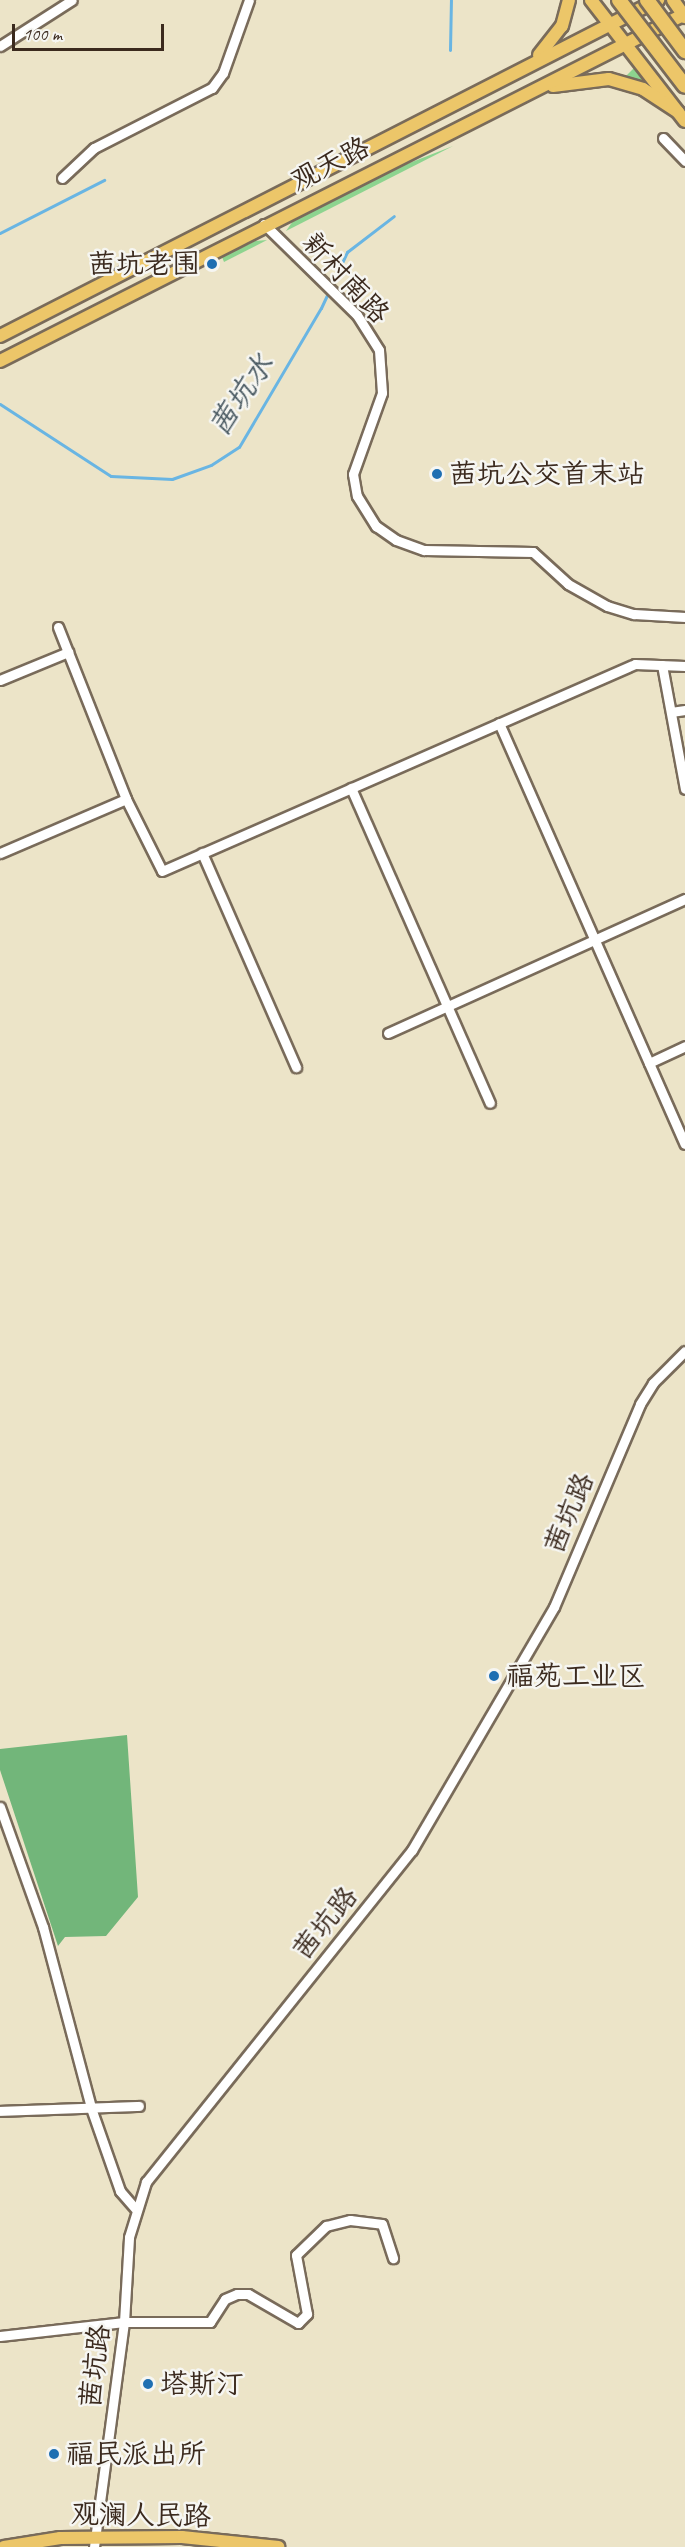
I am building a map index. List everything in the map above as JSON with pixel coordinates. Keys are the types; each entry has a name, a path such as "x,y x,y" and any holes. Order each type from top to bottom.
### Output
{"highway":[{"path":"619,0 685,86"},
{"path":"647,0 685,51"}],"main road":[{"path":"521,68 555,36 566,18 569,0"},
{"path":"591,0 682,117"},
{"name":"观天路","path":"0,336 658,0"},
{"path":"673,0 684,15"},
{"name":"观天路","path":"0,361 264,224 684,15"},
{"path":"526,94 572,82 609,79 643,89 682,117"},
{"name":"观澜人民路","path":"4,2547 60,2538 95,2542 182,2537 278,2547"}],"street":[{"path":"0,46 72,0"},
{"path":"62,178 94,148 212,88 223,73 249,0"},
{"path":"663,138 685,161"},
{"name":"新村南路","path":"264,224 371,334 383,371 379,405 358,451 353,474 357,496 376,526 396,540 424,550 532,552 574,589 607,606 634,614 685,617"},
{"path":"58,627 126,799 162,871 635,664 685,666"},
{"path":"0,680 68,652"},
{"path":"662,665 685,789"},
{"path":"671,712 685,710"},
{"path":"499,723 685,1144"},
{"path":"351,788 490,1103"},
{"path":"0,853 126,799"},
{"path":"202,853 296,1067"},
{"path":"388,1033 685,899"},
{"path":"649,1063 685,1046"},
{"name":"茜坑路","path":"95,2542 124,2322 129,2237 135,2208 163,2157 412,1850 554,1608 640,1404 653,1383 685,1351"},
{"path":"0,1807 43,1927 91,2108 120,2191 135,2208"},
{"path":"0,2111 139,2106"},
{"path":"0,2336 124,2322 210,2322 225,2299 237,2294 248,2295 298,2323 307,2314 296,2255 314,2235 337,2223 376,2220 382,2224 393,2258"}],"green space":[{"path":"634,68 647,84 646,86 624,78"},
{"path":"453,146 286,231 293,221 394,169"},
{"path":"267,240 224,262 222,257 255,241"},
{"path":"127,1735 138,1897 106,1936 65,1937 58,1946 0,1770 0,1749"}],"waterway":[{"name":"茜坑水","path":"450,50 451,0"},
{"path":"0,233 104,180"},
{"name":"茜坑水","path":"0,404 111,476 172,479 211,465 239,447 321,308 347,252 394,216"}],"place":[{"name":"茜坑老围","path":"212,264"},
{"name":"茜坑公交首末站","path":"437,474"},
{"name":"福苑工业区","path":"494,1676"},
{"name":"塔斯汀","path":"148,2384"},
{"name":"福民派出所","path":"54,2454"}]}
